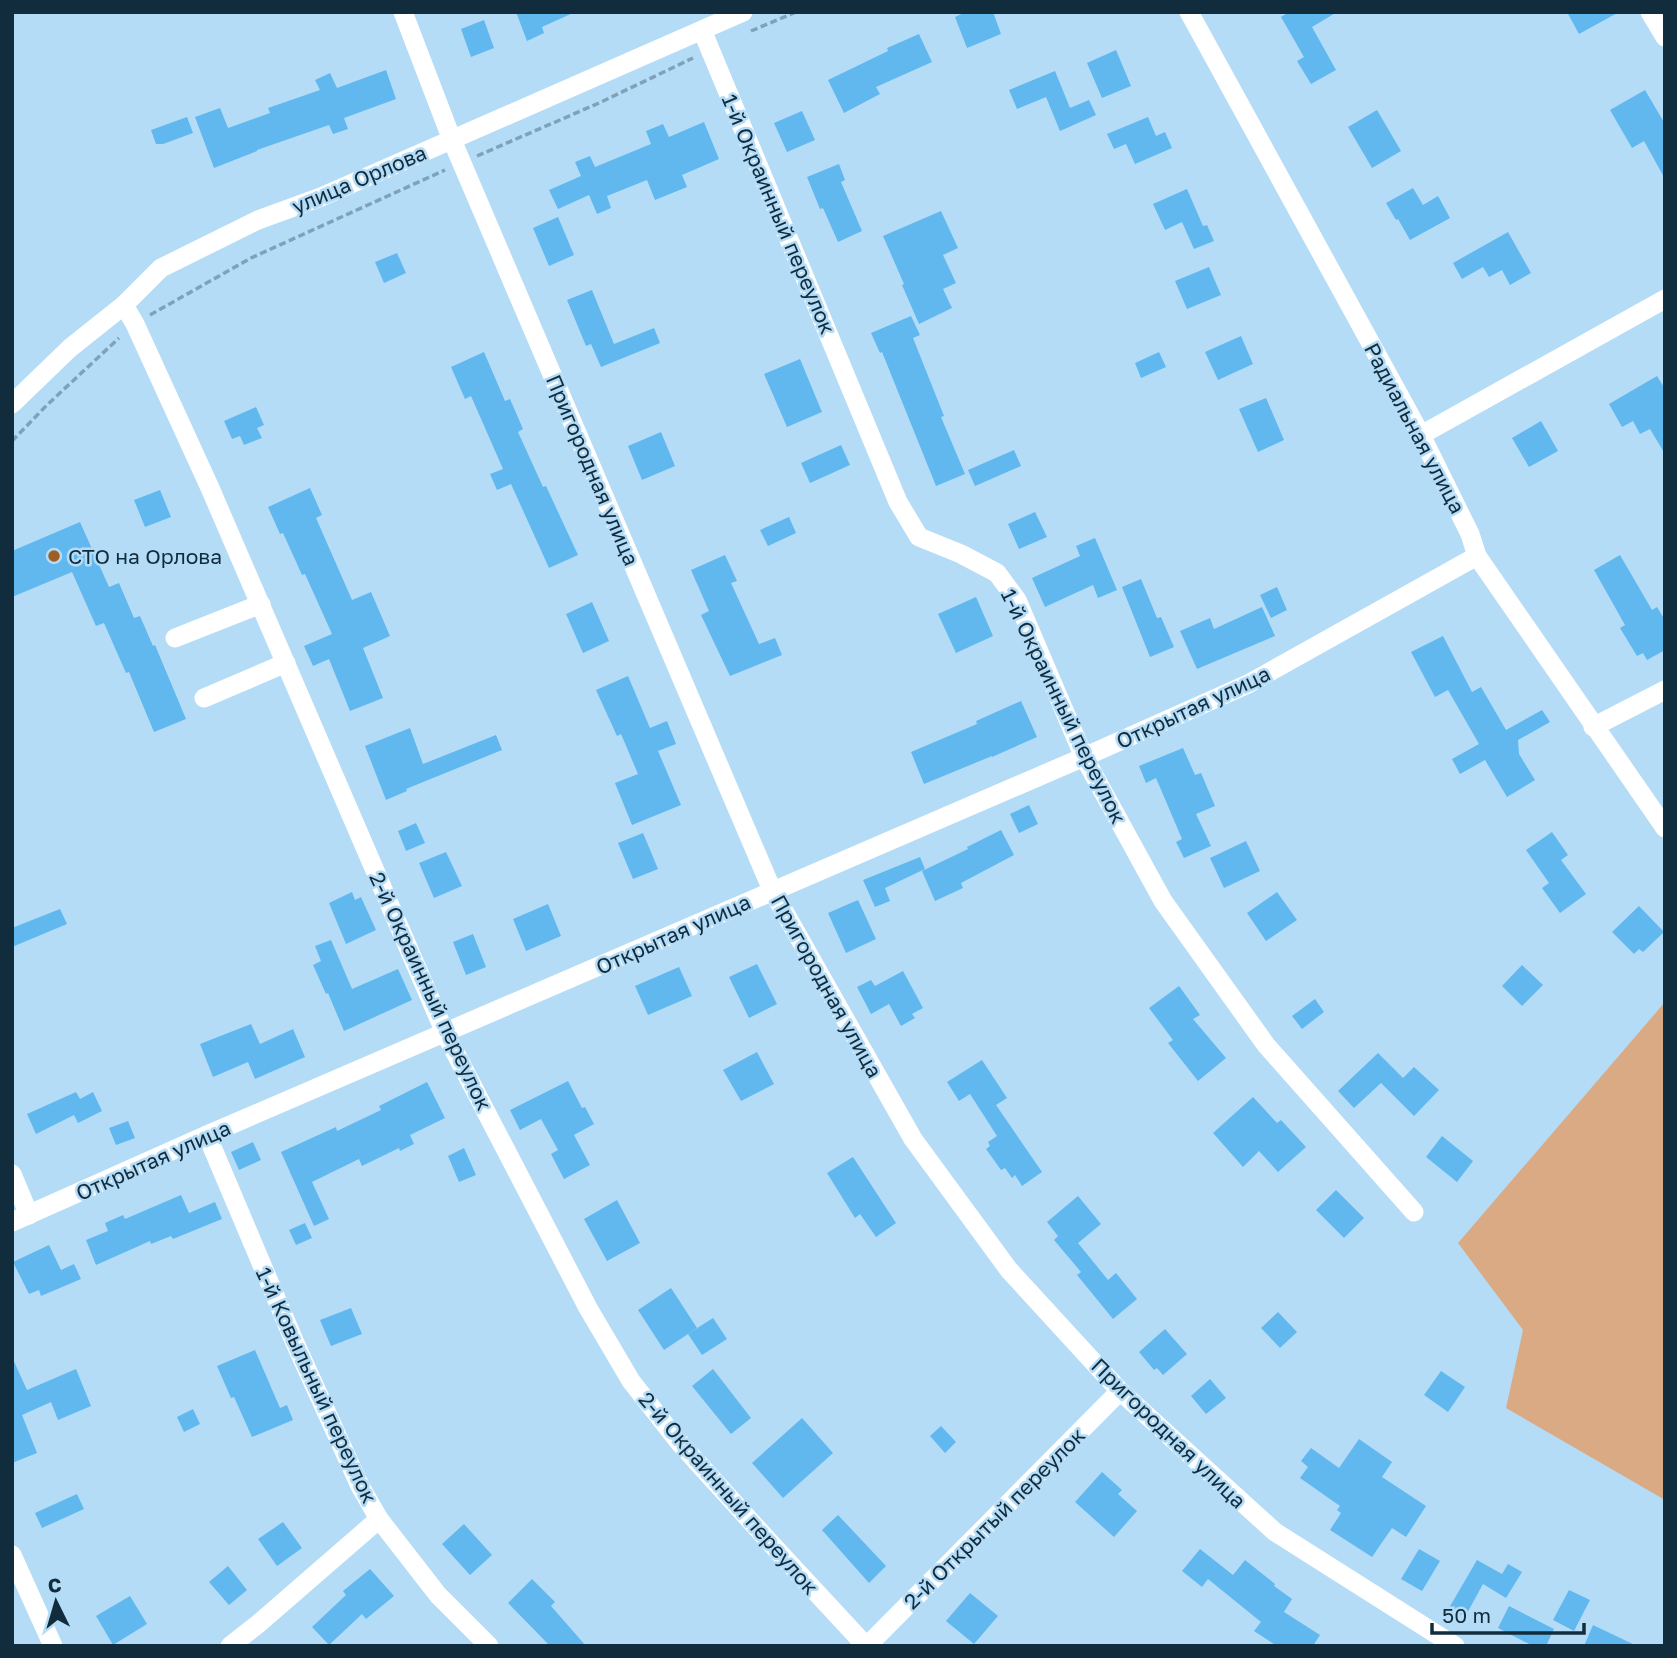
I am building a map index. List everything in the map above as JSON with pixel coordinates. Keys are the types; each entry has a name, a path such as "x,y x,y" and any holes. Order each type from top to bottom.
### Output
{"street":[{"name":"Пригородная улица","path":"403,12 461,163 772,890 913,1139 1009,1270 1120,1391 1275,1532 1455,1646"},
{"name":"улица Орлова","path":"12,404 70,348 124,305 161,268 258,220 321,197 743,12"},
{"name":"Радиальная улица","path":"1189,12 1421,435 1470,534 1477,556 1665,828"},
{"path":"1650,12 1665,37"},
{"name":"1-й Окраинный переулок","path":"702,30 898,502 919,537 998,573 1017,600 1084,757 1163,901 1266,1045 1414,1212"},
{"path":"1421,435 1665,299"},
{"name":"2-й Окраинный переулок","path":"124,305 261,604 445,1033 588,1308 631,1381 678,1441 867,1646"},
{"name":"Открытая улица","path":"20,1218 1248,684 1477,556"},
{"path":"175,638 261,604"},
{"path":"204,698 286,663"},
{"path":"1593,727 1665,690"},
{"name":"1-й Ковыльный переулок","path":"207,1135 295,1343 360,1486 379,1519 438,1595 489,1646"},
{"path":"12,1174 20,1218"},
{"name":"2-й Открытый переулок","path":"867,1646 1120,1391"},
{"path":"230,1646 258,1625 379,1519"},
{"path":"12,1555 53,1646"}],"path":[{"path":"747,33 796,12"},
{"path":"12,441 135,324 251,258 599,103 710,49"}],"shaded area":[{"path":"1665,1002 1665,1500 1506,1408 1523,1330 1458,1243"}],"building":[{"path":"516,12 575,12 542,27 544,33 527,41"},
{"path":"966,12 993,12 1001,34 967,48 955,17"},
{"path":"1289,12 1337,12 1312,27 1336,70 1311,84 1297,61 1304,57 1281,17"},
{"path":"1567,12 1619,12 1579,34"},
{"path":"484,20 494,48 471,57 461,29"},
{"path":"919,34 932,62 876,87 880,94 844,113 828,80"},
{"path":"1116,50 1131,86 1102,98 1087,63"},
{"path":"386,70 396,99 344,118 348,129 333,134 329,125 214,168 195,117 220,108 228,128 270,113 268,108 320,90 315,80 330,73 337,88"},
{"path":"1055,71 1070,108 1089,100 1096,115 1060,131 1046,97 1017,109 1009,90"},
{"path":"1645,90 1665,124 1665,179 1644,141 1632,148 1610,110"},
{"path":"1377,110 1401,151 1372,168 1348,127"},
{"path":"802,111 815,140 787,152 774,123"},
{"path":"187,117 193,133 156,144 151,130"},
{"path":"1148,117 1156,136 1165,132 1172,148 1135,164 1126,144 1114,149 1107,134"},
{"path":"704,122 719,159 682,175 687,187 655,200 647,180 607,196 611,208 597,214 589,195 558,209 549,190 581,176 575,162 590,156 595,167 651,144 646,131 663,124 669,137"},
{"path":"839,164 845,180 841,182 862,231 838,242 807,177"},
{"path":"1413,188 1423,205 1438,196 1450,218 1410,240 1386,203"},
{"path":"1187,189 1203,226 1207,225 1214,241 1194,249 1182,222 1165,230 1153,204"},
{"path":"941,211 958,248 943,255 956,283 943,289 952,308 919,324 883,236"},
{"path":"558,217 574,255 549,266 533,228"},
{"path":"1508,232 1531,273 1510,285 1502,270 1489,277 1483,267 1462,279 1453,263"},
{"path":"397,253 406,273 384,283 375,262"},
{"path":"1209,267 1221,295 1187,309 1175,281"},
{"path":"592,290 614,344 654,328 660,343 601,367 591,344 586,346 567,300"},
{"path":"911,316 920,335 913,338 965,474 936,486 882,352 880,353 871,333"},
{"path":"1241,336 1253,364 1218,380 1205,352"},
{"path":"484,352 505,401 510,399 523,429 518,432 578,555 549,568 511,484 497,490 490,474 503,469 471,396 465,399 451,367"},
{"path":"1159,352 1166,367 1141,378 1135,363"},
{"path":"800,359 822,412 787,427 764,374"},
{"path":"1657,376 1665,389 1665,454 1650,429 1640,434 1633,421 1622,427 1609,404"},
{"path":"1266,398 1284,440 1258,452 1239,409"},
{"path":"256,407 264,425 257,428 262,438 244,445 240,436 232,439 224,421"},
{"path":"1541,421 1558,451 1529,467 1512,438"},
{"path":"661,432 675,466 642,480 628,446"},
{"path":"841,445 850,465 810,483 801,463"},
{"path":"1014,450 1021,466 975,486 968,470"},
{"path":"310,488 322,515 316,518 352,600 371,592 390,636 363,648 383,698 350,711 329,659 313,666 304,646 332,634 305,574 302,575 268,507"},
{"path":"160,490 171,517 145,527 134,500"},
{"path":"1035,512 1047,537 1019,549 1008,524"},
{"path":"789,517 796,533 768,546 760,530"},
{"path":"80,522 109,587 119,583 134,618 140,616 186,719 154,732 129,672 126,673 104,623 96,626 72,572 12,597 12,551"},
{"path":"1095,538 1117,590 1098,598 1093,585 1045,607 1032,578 1080,556 1076,546"},
{"path":"725,555 737,581 731,583 759,644 775,638 782,655 730,676 701,615 709,611 691,570"},
{"path":"1620,555 1652,610 1657,607 1665,620 1665,650 1647,660 1643,653 1637,656 1620,628 1625,625 1594,570"},
{"path":"1141,579 1157,618 1161,617 1174,647 1150,657 1122,587"},
{"path":"1277,587 1287,610 1271,618 1260,595"},
{"path":"976,597 993,636 956,653 938,614"},
{"path":"592,602 609,641 583,653 566,614"},
{"path":"1262,607 1275,636 1197,669 1180,631 1210,618 1214,629"},
{"path":"1443,636 1472,692 1481,687 1506,730 1542,710 1550,722 1518,740 1519,754 1535,780 1507,797 1485,760 1460,774 1452,759 1479,744 1448,690 1435,697 1411,652"},
{"path":"628,676 650,728 667,721 676,744 658,751 681,805 632,825 615,783 638,774 621,734 617,736 596,690"},
{"path":"1021,701 1037,737 924,784 911,752 977,724 976,721"},
{"path":"410,728 423,764 496,735 502,750 406,789 407,791 386,800 365,746"},
{"path":"1183,748 1195,775 1201,773 1215,806 1196,814 1211,846 1184,858 1176,842 1182,839 1156,778 1146,783 1139,766"},
{"path":"1029,805 1038,824 1019,833 1010,814"},
{"path":"416,823 425,843 406,851 398,831"},
{"path":"1001,830 1014,855 961,883 963,888 935,901 922,871"},
{"path":"1552,832 1568,855 1561,860 1586,894 1560,913 1542,888 1549,883 1526,850"},
{"path":"643,833 658,869 633,879 618,843"},
{"path":"1246,841 1260,871 1224,888 1210,858"},
{"path":"446,852 462,886 434,898 419,863"},
{"path":"920,857 925,869 885,888 890,901 875,907 863,880"},
{"path":"352,892 355,900 361,897 376,930 346,944 329,903"},
{"path":"1277,892 1297,920 1266,941 1247,913"},
{"path":"858,900 876,939 846,953 828,913"},
{"path":"548,904 561,936 526,951 513,919"},
{"path":"1639,906 1664,932 1643,952 1639,949 1634,954 1612,932"},
{"path":"60,909 67,924 12,947 12,928"},
{"path":"473,934 486,967 466,975 453,942"},
{"path":"331,940 352,989 398,969 412,1000 344,1031 313,965 321,961 315,946"},
{"path":"757,964 777,1004 749,1018 729,977"},
{"path":"1522,965 1543,985 1522,1006 1502,986"},
{"path":"679,967 692,996 648,1015 635,986"},
{"path":"903,971 923,1008 912,1014 915,1018 901,1026 889,1004 871,1014 857,987 871,980 875,986"},
{"path":"1179,986 1200,1015 1193,1019 1226,1058 1198,1081 1168,1043 1173,1040 1149,1008"},
{"path":"1315,999 1324,1012 1302,1029 1292,1016"},
{"path":"251,1024 260,1044 293,1029 305,1057 255,1079 248,1062 213,1077 200,1044"},
{"path":"757,1052 774,1084 741,1101 723,1070"},
{"path":"1378,1053 1403,1078 1414,1067 1439,1090 1414,1116 1381,1083 1354,1108 1338,1091"},
{"path":"982,1060 1007,1098 996,1105 1042,1172 1022,1186 1015,1175 1012,1178 1005,1168 1001,1170 986,1149 990,1146 988,1142 997,1136 970,1094 959,1101 947,1082"},
{"path":"568,1081 594,1124 574,1135 590,1165 564,1179 551,1154 558,1150 541,1119 520,1130 510,1110"},
{"path":"427,1082 445,1118 410,1135 414,1144 400,1151 399,1148 362,1166 359,1159 312,1182 329,1219 314,1226 281,1152 336,1127 337,1131 381,1110 379,1106"},
{"path":"76,1092 80,1099 93,1092 102,1111 78,1123 74,1115 36,1134 27,1114"},
{"path":"1253,1097 1277,1123 1281,1120 1306,1147 1278,1172 1259,1151 1243,1167 1213,1133"},
{"path":"128,1121 135,1138 116,1145 109,1128"},
{"path":"1442,1136 1473,1161 1457,1182 1426,1157"},
{"path":"253,1142 261,1160 239,1170 231,1152"},
{"path":"464,1148 476,1175 459,1182 448,1156"},
{"path":"853,1157 896,1223 876,1237 860,1214 855,1218 827,1173"},
{"path":"1336,1190 1364,1218 1344,1238 1316,1210"},
{"path":"181,1195 189,1213 215,1202 222,1219 173,1239 171,1236 151,1244 150,1241 96,1265 86,1240 108,1231 105,1223 123,1215 125,1219"},
{"path":"1078,1196 1101,1224 1078,1243 1108,1280 1116,1273 1137,1299 1113,1319 1077,1275 1081,1272 1054,1240 1058,1236 1047,1222"},
{"path":"617,1200 640,1243 607,1261 584,1219"},
{"path":"305,1223 312,1238 296,1245 289,1230"},
{"path":"49,1245 61,1270 74,1264 81,1279 41,1296 39,1290 29,1294 13,1262"},
{"path":"671,1288 697,1328 664,1350 638,1310"},
{"path":"351,1308 362,1334 331,1346 320,1320"},
{"path":"1278,1312 1297,1332 1280,1348 1261,1328"},
{"path":"713,1318 727,1339 702,1355 688,1334"},
{"path":"1165,1329 1187,1354 1163,1375 1157,1368 1154,1370 1139,1352"},
{"path":"255,1350 280,1408 287,1405 293,1420 252,1437 217,1366"},
{"path":"12,1357 27,1390 76,1369 91,1406 58,1420 51,1402 22,1415 37,1453 12,1463"},
{"path":"713,1369 751,1418 731,1434 692,1386"},
{"path":"1441,1371 1465,1387 1448,1412 1424,1395"},
{"path":"1210,1379 1226,1398 1206,1414 1191,1396"},
{"path":"193,1409 200,1424 184,1432 177,1417"},
{"path":"802,1418 833,1453 783,1498 752,1463"},
{"path":"941,1426 956,1442 945,1453 930,1436"},
{"path":"1359,1439 1392,1462 1382,1477 1426,1506 1406,1537 1392,1528 1372,1557 1330,1530 1341,1513 1337,1510 1340,1506 1300,1478 1308,1467 1301,1461 1311,1448 1339,1468"},
{"path":"1102,1472 1122,1490 1118,1494 1137,1511 1114,1537 1075,1502"},
{"path":"77,1494 84,1509 42,1528 35,1513"},
{"path":"838,1515 886,1566 869,1583 822,1530"},
{"path":"283,1522 302,1548 277,1566 258,1539"},
{"path":"464,1524 492,1555 470,1575 442,1544"},
{"path":"1200,1549 1233,1575 1245,1560 1275,1584 1274,1586 1292,1599 1284,1612 1320,1635 1313,1646 1277,1646 1254,1631 1261,1622 1208,1579 1202,1587 1182,1571"},
{"path":"1419,1549 1440,1561 1422,1591 1401,1579"},
{"path":"1477,1560 1502,1574 1508,1564 1522,1572 1506,1598 1483,1584 1465,1617 1449,1608"},
{"path":"228,1566 247,1590 229,1605 209,1582"},
{"path":"370,1569 394,1596 366,1619 362,1614 329,1645 312,1627 346,1595 343,1591"},
{"path":"532,1579 555,1602 551,1606 586,1646 550,1646 508,1603"},
{"path":"1569,1590 1590,1600 1574,1631 1553,1620"},
{"path":"970,1593 998,1616 974,1644 946,1621"},
{"path":"130,1596 147,1624 113,1645 96,1616"},
{"path":"1509,1606 1554,1629 1546,1646 1533,1646 1498,1628"},
{"path":"1593,1625 1637,1646 1584,1646"}],"place":[{"name":"СТО на Орлова","path":"54,556"}]}
